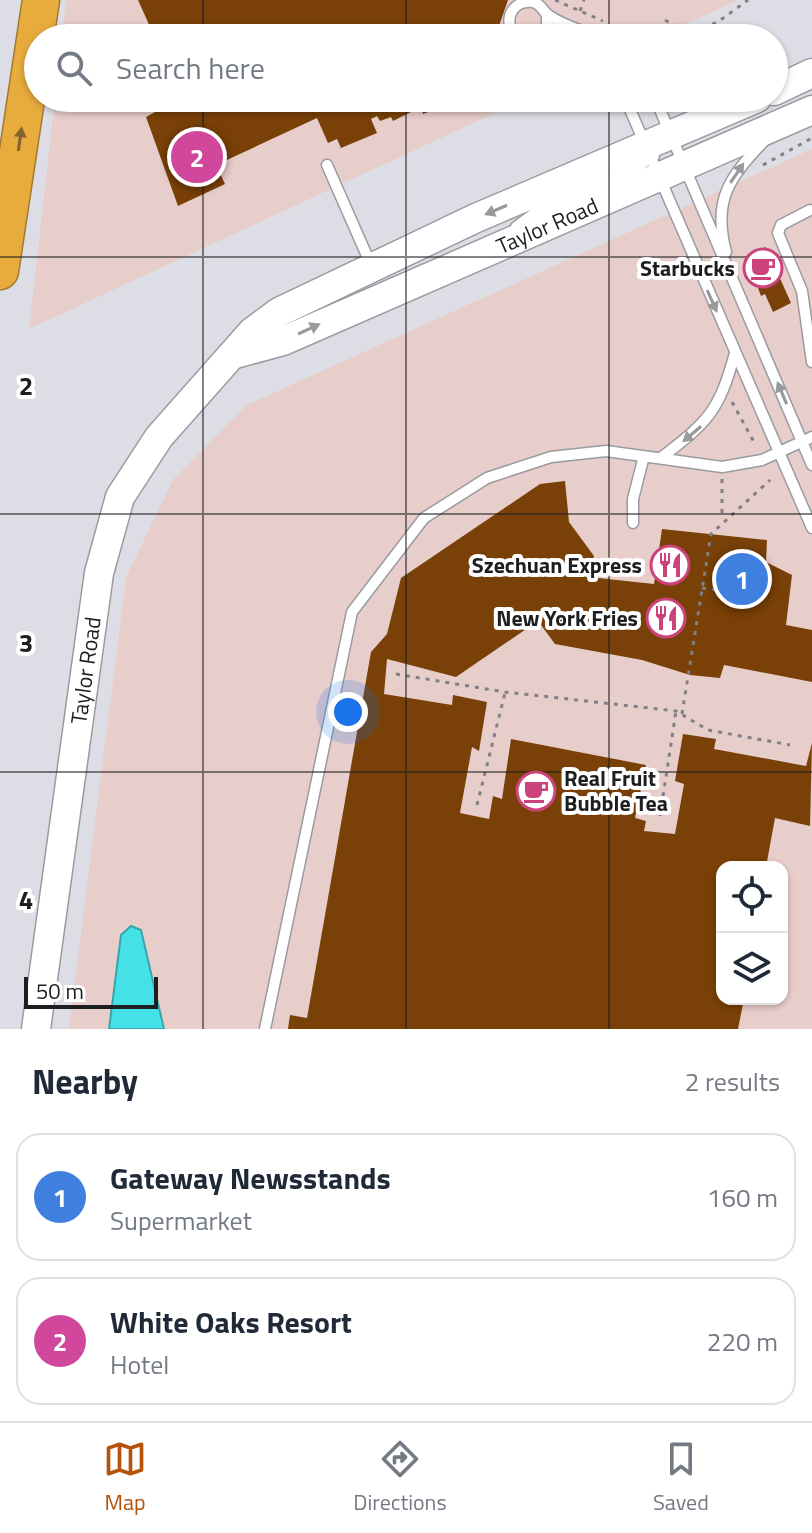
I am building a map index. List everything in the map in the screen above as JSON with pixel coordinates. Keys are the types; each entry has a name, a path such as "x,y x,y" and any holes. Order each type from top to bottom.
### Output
{"highway":[{"path":"37,24 41,0"},
{"path":"0,271 24,112"}],"main road":[{"path":"788,84 812,73"},
{"name":"Taylor Road","path":"36,1029 99,573 120,497 159,437 252,332 279,312 372,267 661,158 779,126 812,110"},
{"name":"Taylor Road","path":"235,354 283,341 471,259 661,158 735,112"}],"lane":[{"path":"508,24 514,7 532,1 547,14 569,24"},
{"path":"547,14 547,24"},
{"path":"633,112 731,273 807,440 812,465"},
{"path":"656,112 661,158 735,353 812,528"},
{"path":"731,273 722,240 722,195 742,164 779,126"},
{"path":"327,165 372,267"},
{"path":"810,210 781,225 778,233 802,291 812,362"},
{"path":"662,457 708,420 723,396 735,353"},
{"path":"265,1029 352,612 424,518 487,478 551,457 606,451 722,467 744,465 807,440"},
{"path":"633,523 633,499 644,456"}],"path":[{"path":"555,0 603,21"},
{"path":"580,11 584,0"},
{"path":"711,24 748,0"},
{"path":"665,20 671,24"},
{"path":"759,168 775,156 812,138"},
{"path":"730,399 755,444"},
{"path":"722,467 722,521"},
{"path":"682,714 711,534 770,480"},
{"path":"702,588 761,595"},
{"path":"396,674 505,692 676,711 708,730 790,745"},
{"path":"477,805 505,692"},
{"path":"660,816 676,711"}],"shaded area":[{"path":"66,0 738,0 687,24 63,24"},
{"path":"53,112 497,112 29,329"},
{"path":"812,149 812,1029 69,1029 126,577 173,480 247,405"}],"water":[{"path":"131,926 141,930 164,1029 109,1029 121,935"}],"building":[{"path":"138,0 508,0 500,24 149,24"},
{"path":"155,112 411,112 393,121 391,117 380,121 377,116 371,119 377,133 341,148 337,139 328,143 317,118 216,165 225,184 178,206 146,117"},
{"name":"Starbucks","path":"766,247 791,303 773,312 765,294 761,296 746,256"},
{"path":"565,481 569,522 594,556 589,577 654,584 662,529 767,540 766,562 792,575 786,625 812,630 812,682 724,665 720,678 690,675 642,660 555,644 538,621 456,677 387,659 384,694 452,705 453,695 487,702 479,751 472,747 460,813 489,819 493,796 502,799 511,739 646,765 635,818 646,821 644,831 675,834 684,784 675,781 683,734 716,739 714,749 806,766 812,743 810,826 775,818 767,861 716,861 716,1005 743,1005 738,1029 288,1029 290,1015 307,1018 371,652 387,634 401,578 540,484"}],"place":[{"name":"White Oaks Resort","path":"197,157"},
{"name":"Starbucks","path":"763,268"},
{"name":"Szechuan Express","path":"670,565"},
{"name":"Gateway Newsstands","path":"742,579"},
{"name":"New York Fries","path":"666,618"},
{"name":"Real Fruit Bubble Tea","path":"536,791"}]}
